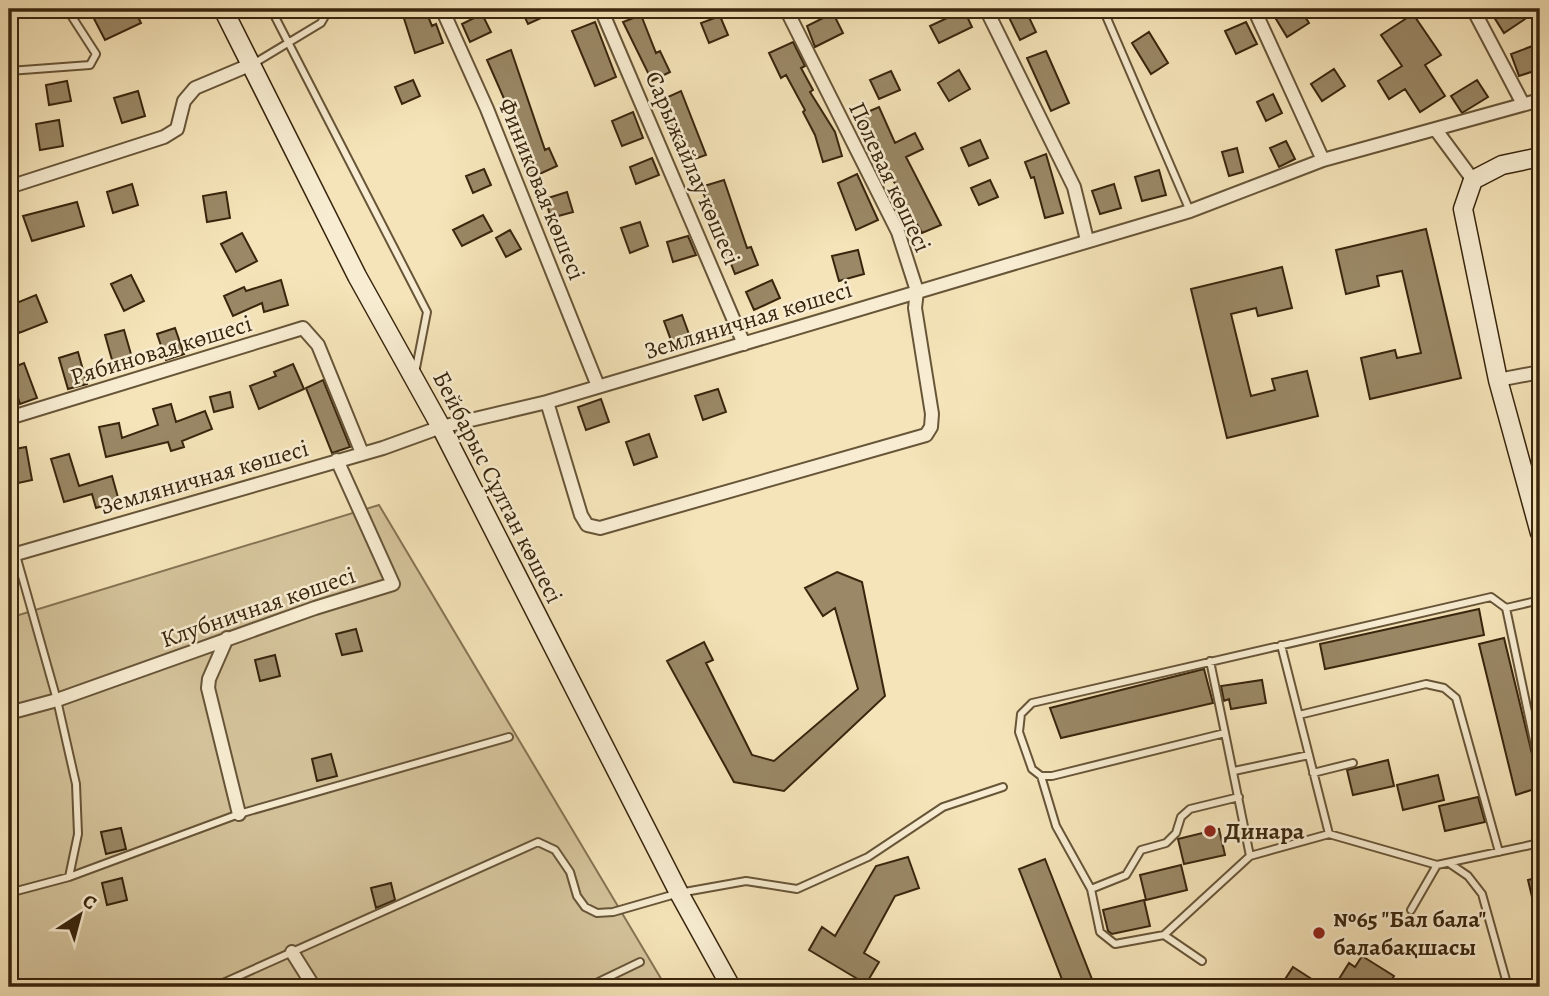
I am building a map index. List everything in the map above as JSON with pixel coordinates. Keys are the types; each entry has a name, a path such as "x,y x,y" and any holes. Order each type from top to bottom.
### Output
{"street":[{"name":"Бейбарыс Сұлтан көшесі","path":"223,9 357,276 441,427 679,893 731,987"},
{"name":"Финиковая көшесі","path":"442,9 488,109 598,386"},
{"name":"Сарыжайлау көшесі","path":"601,9 744,344"},
{"name":"Полевая көшесі","path":"547,402 581,515 587,525 600,528 926,435 931,427 932,414 915,308 916,291 898,232 786,9"},
{"path":"986,9 1074,187 1087,240"},
{"path":"1254,9 1323,160"},
{"path":"1474,9 1523,104"},
{"path":"9,187 164,137 177,129 184,100 195,88 252,64"},
{"name":"Земляничная көшесі","path":"12,555 362,453 441,427 547,402 744,344 1190,211 1323,160 1540,100"},
{"path":"1436,130 1473,180"},
{"path":"1540,156 1502,166 1473,180 1463,209 1498,380 1540,533"},
{"name":"Рябиновая көшесі","path":"9,418 303,328 318,345 362,453"},
{"path":"1498,380 1540,372"},
{"name":"Клубничная көшесі","path":"9,713 57,700 227,638 393,584 337,460"},
{"path":"227,638 208,688 239,814"},
{"path":"292,952 314,987"}],"lane":[{"path":"9,71 90,65 96,54 67,9"},
{"path":"271,9 427,312 414,378"},
{"path":"252,64 290,44 321,23 329,9"},
{"path":"1103,9 1190,211"},
{"path":"12,555 57,700 76,784 78,834 69,877"},
{"path":"1540,769 1506,608 1491,597 1032,703 1021,714 1019,732 1032,769 1041,776 1056,825 1091,889 1100,932 1115,944 1164,935 1250,856 1329,834 1437,865 1540,842"},
{"path":"1506,608 1540,600"},
{"path":"1281,645 1329,834"},
{"path":"1210,661 1250,856"},
{"path":"1299,715 1426,684 1444,688 1456,698 1499,852"},
{"path":"1530,723 1540,720"},
{"path":"1041,776 1052,776 1225,733"},
{"path":"9,893 69,877 239,814 509,737"},
{"path":"1234,771 1309,755"},
{"path":"1313,773 1353,763"},
{"path":"214,987 538,842 555,850 570,872 577,896 584,907 597,913 625,909 679,893 746,881 797,890 868,857 943,807 1003,787"},
{"path":"1091,889 1126,875 1141,849 1166,843 1176,834 1181,817 1190,809 1239,797"},
{"path":"1449,863 1468,876 1482,894 1508,987"},
{"path":"1411,911 1437,865"},
{"path":"1164,935 1202,961"},
{"path":"588,987 640,962"}],"shaded area":[{"path":"379,505 666,987 9,987 9,618"}],"building":[{"path":"89,9 134,9 141,23 105,40"},
{"path":"401,9 425,9 432,26 436,24 443,43 415,53"},
{"path":"521,9 561,9 528,24"},
{"path":"1005,9 1025,9 1036,32 1020,40"},
{"path":"1281,9 1300,9 1309,23 1287,37 1273,14"},
{"path":"1500,9 1519,9 1525,19 1504,33 1492,14"},
{"path":"964,10 972,27 939,43 930,26"},
{"path":"833,13 843,33 815,47 807,26"},
{"path":"482,14 491,32 470,42 462,24"},
{"path":"1413,14 1441,55 1425,65 1445,96 1420,112 1405,89 1389,99 1378,81 1402,66 1381,35"},
{"path":"641,15 656,53 660,51 670,72 652,81 623,22"},
{"path":"720,16 728,35 709,43 701,23"},
{"path":"595,22 616,77 595,86 572,31"},
{"path":"1246,22 1257,44 1236,54 1225,31"},
{"path":"1149,32 1168,63 1151,74 1132,43"},
{"path":"793,42 805,66 801,68 813,90 810,92 835,132 842,156 823,162 815,135 803,112 805,110 786,75 781,78 769,53"},
{"path":"1538,44 1540,69 1519,76 1511,54"},
{"path":"511,50 545,150 549,148 557,166 531,178 523,160 513,119 487,60"},
{"path":"1046,51 1069,103 1051,111 1027,58"},
{"path":"1334,69 1345,86 1322,101 1311,84"},
{"path":"959,70 970,89 949,101 938,83"},
{"path":"891,71 900,90 879,99 870,80"},
{"path":"413,80 420,96 402,104 395,87"},
{"path":"1477,80 1488,97 1462,113 1451,96"},
{"path":"67,81 71,101 49,105 46,85"},
{"path":"138,91 145,116 122,123 114,98"},
{"path":"681,91 706,155 686,162 673,126 668,128 657,102"},
{"path":"1273,94 1282,113 1266,121 1257,102"},
{"path":"879,107 895,143 915,133 923,149 906,157 941,225 922,233 858,116"},
{"path":"633,112 643,138 622,146 612,121"},
{"path":"59,120 63,146 40,150 36,124"},
{"path":"980,140 988,158 969,166 961,148"},
{"path":"1286,141 1295,159 1279,167 1270,148"},
{"path":"1237,148 1243,172 1229,176 1222,152"},
{"path":"1046,154 1063,213 1045,218 1034,177 1031,178 1025,162"},
{"path":"652,158 659,175 636,184 630,167"},
{"path":"484,169 491,185 473,193 466,176"},
{"path":"1159,170 1166,195 1142,201 1135,177"},
{"path":"857,174 878,220 856,230 838,183"},
{"path":"724,180 747,248 751,247 758,265 735,274 701,187"},
{"path":"990,180 998,197 979,205 971,188"},
{"path":"132,184 138,205 113,213 107,192"},
{"path":"1114,184 1121,208 1100,214 1092,191"},
{"path":"226,192 230,218 207,222 203,196"},
{"path":"567,192 573,212 551,218 545,199"},
{"path":"77,202 84,226 32,241 23,216"},
{"path":"483,215 492,231 462,246 453,230"},
{"path":"640,222 648,246 630,253 621,228"},
{"path":"1426,229 1461,378 1370,399 1361,358 1395,350 1397,358 1421,353 1402,271 1377,276 1379,286 1346,294 1336,250"},
{"path":"510,230 521,249 506,257 496,238"},
{"path":"242,233 257,261 236,272 221,244"},
{"path":"688,236 696,255 673,262 667,242"},
{"path":"858,250 864,274 839,281 832,256"},
{"path":"1282,267 1292,308 1258,316 1256,308 1231,314 1251,396 1275,390 1272,379 1307,371 1318,416 1227,438 1191,289"},
{"path":"131,275 144,301 124,311 111,284"},
{"path":"281,280 288,305 264,312 262,303 233,316 224,296 244,287 246,291"},
{"path":"772,280 780,298 754,310 746,292"},
{"path":"36,295 47,322 19,333 9,306"},
{"path":"682,315 690,337 672,343 664,321"},
{"path":"175,328 184,354 166,360 157,334"},
{"path":"124,330 133,361 114,367 105,335"},
{"path":"78,352 87,384 68,389 59,358"},
{"path":"24,363 37,398 20,404 9,369"},
{"path":"293,364 304,389 259,409 250,386 276,376 274,372"},
{"path":"323,380 350,447 332,453 306,388"},
{"path":"718,389 726,412 703,420 695,396"},
{"path":"230,392 233,407 214,412 210,397"},
{"path":"601,399 609,422 586,430 578,407"},
{"path":"171,404 176,422 205,411 212,429 182,441 184,447 171,451 168,442 106,457 99,427 119,423 122,438 158,425 153,409"},
{"path":"649,434 657,457 634,465 626,442"},
{"path":"26,447 32,480 9,485 9,450"},
{"path":"69,454 79,486 112,476 119,501 96,508 92,494 64,502 51,459"},
{"path":"837,572 862,582 885,696 784,791 734,782 667,661 704,642 713,660 706,663 752,755 774,761 858,689 835,608 823,616 805,588"},
{"path":"1479,609 1484,635 1325,669 1320,644"},
{"path":"356,629 362,651 342,655 336,634"},
{"path":"1504,638 1540,787 1516,795 1479,644"},
{"path":"275,655 280,676 260,681 255,660"},
{"path":"1204,669 1213,703 1061,738 1050,708"},
{"path":"1262,680 1266,703 1231,709 1229,699 1224,701 1221,686"},
{"path":"331,754 337,776 317,781 312,759"},
{"path":"1388,760 1394,786 1353,795 1347,770"},
{"path":"1438,775 1444,800 1403,810 1397,785"},
{"path":"1478,797 1485,822 1445,831 1439,806"},
{"path":"121,828 126,849 106,854 101,832"},
{"path":"1219,829 1225,855 1184,864 1178,839"},
{"path":"908,857 919,888 895,896 864,953 879,962 866,984 809,950 822,927 835,936 876,866"},
{"path":"1045,859 1095,987 1065,987 1019,869"},
{"path":"1181,865 1187,890 1146,900 1140,875"},
{"path":"1540,877 1540,914 1536,914 1528,880"},
{"path":"122,878 127,900 107,905 102,883"},
{"path":"391,883 395,900 376,908 371,888"},
{"path":"1144,900 1150,926 1112,934 1108,931 1103,910"},
{"path":"1362,956 1394,976 1387,987 1334,987 1349,963 1355,967"},
{"path":"1293,967 1324,987 1280,987"}],"place":[{"name":"Динара","path":"1210,831"},
{"name":"№65 \"Бал бала\" балабақшасы","path":"1319,933"}]}
